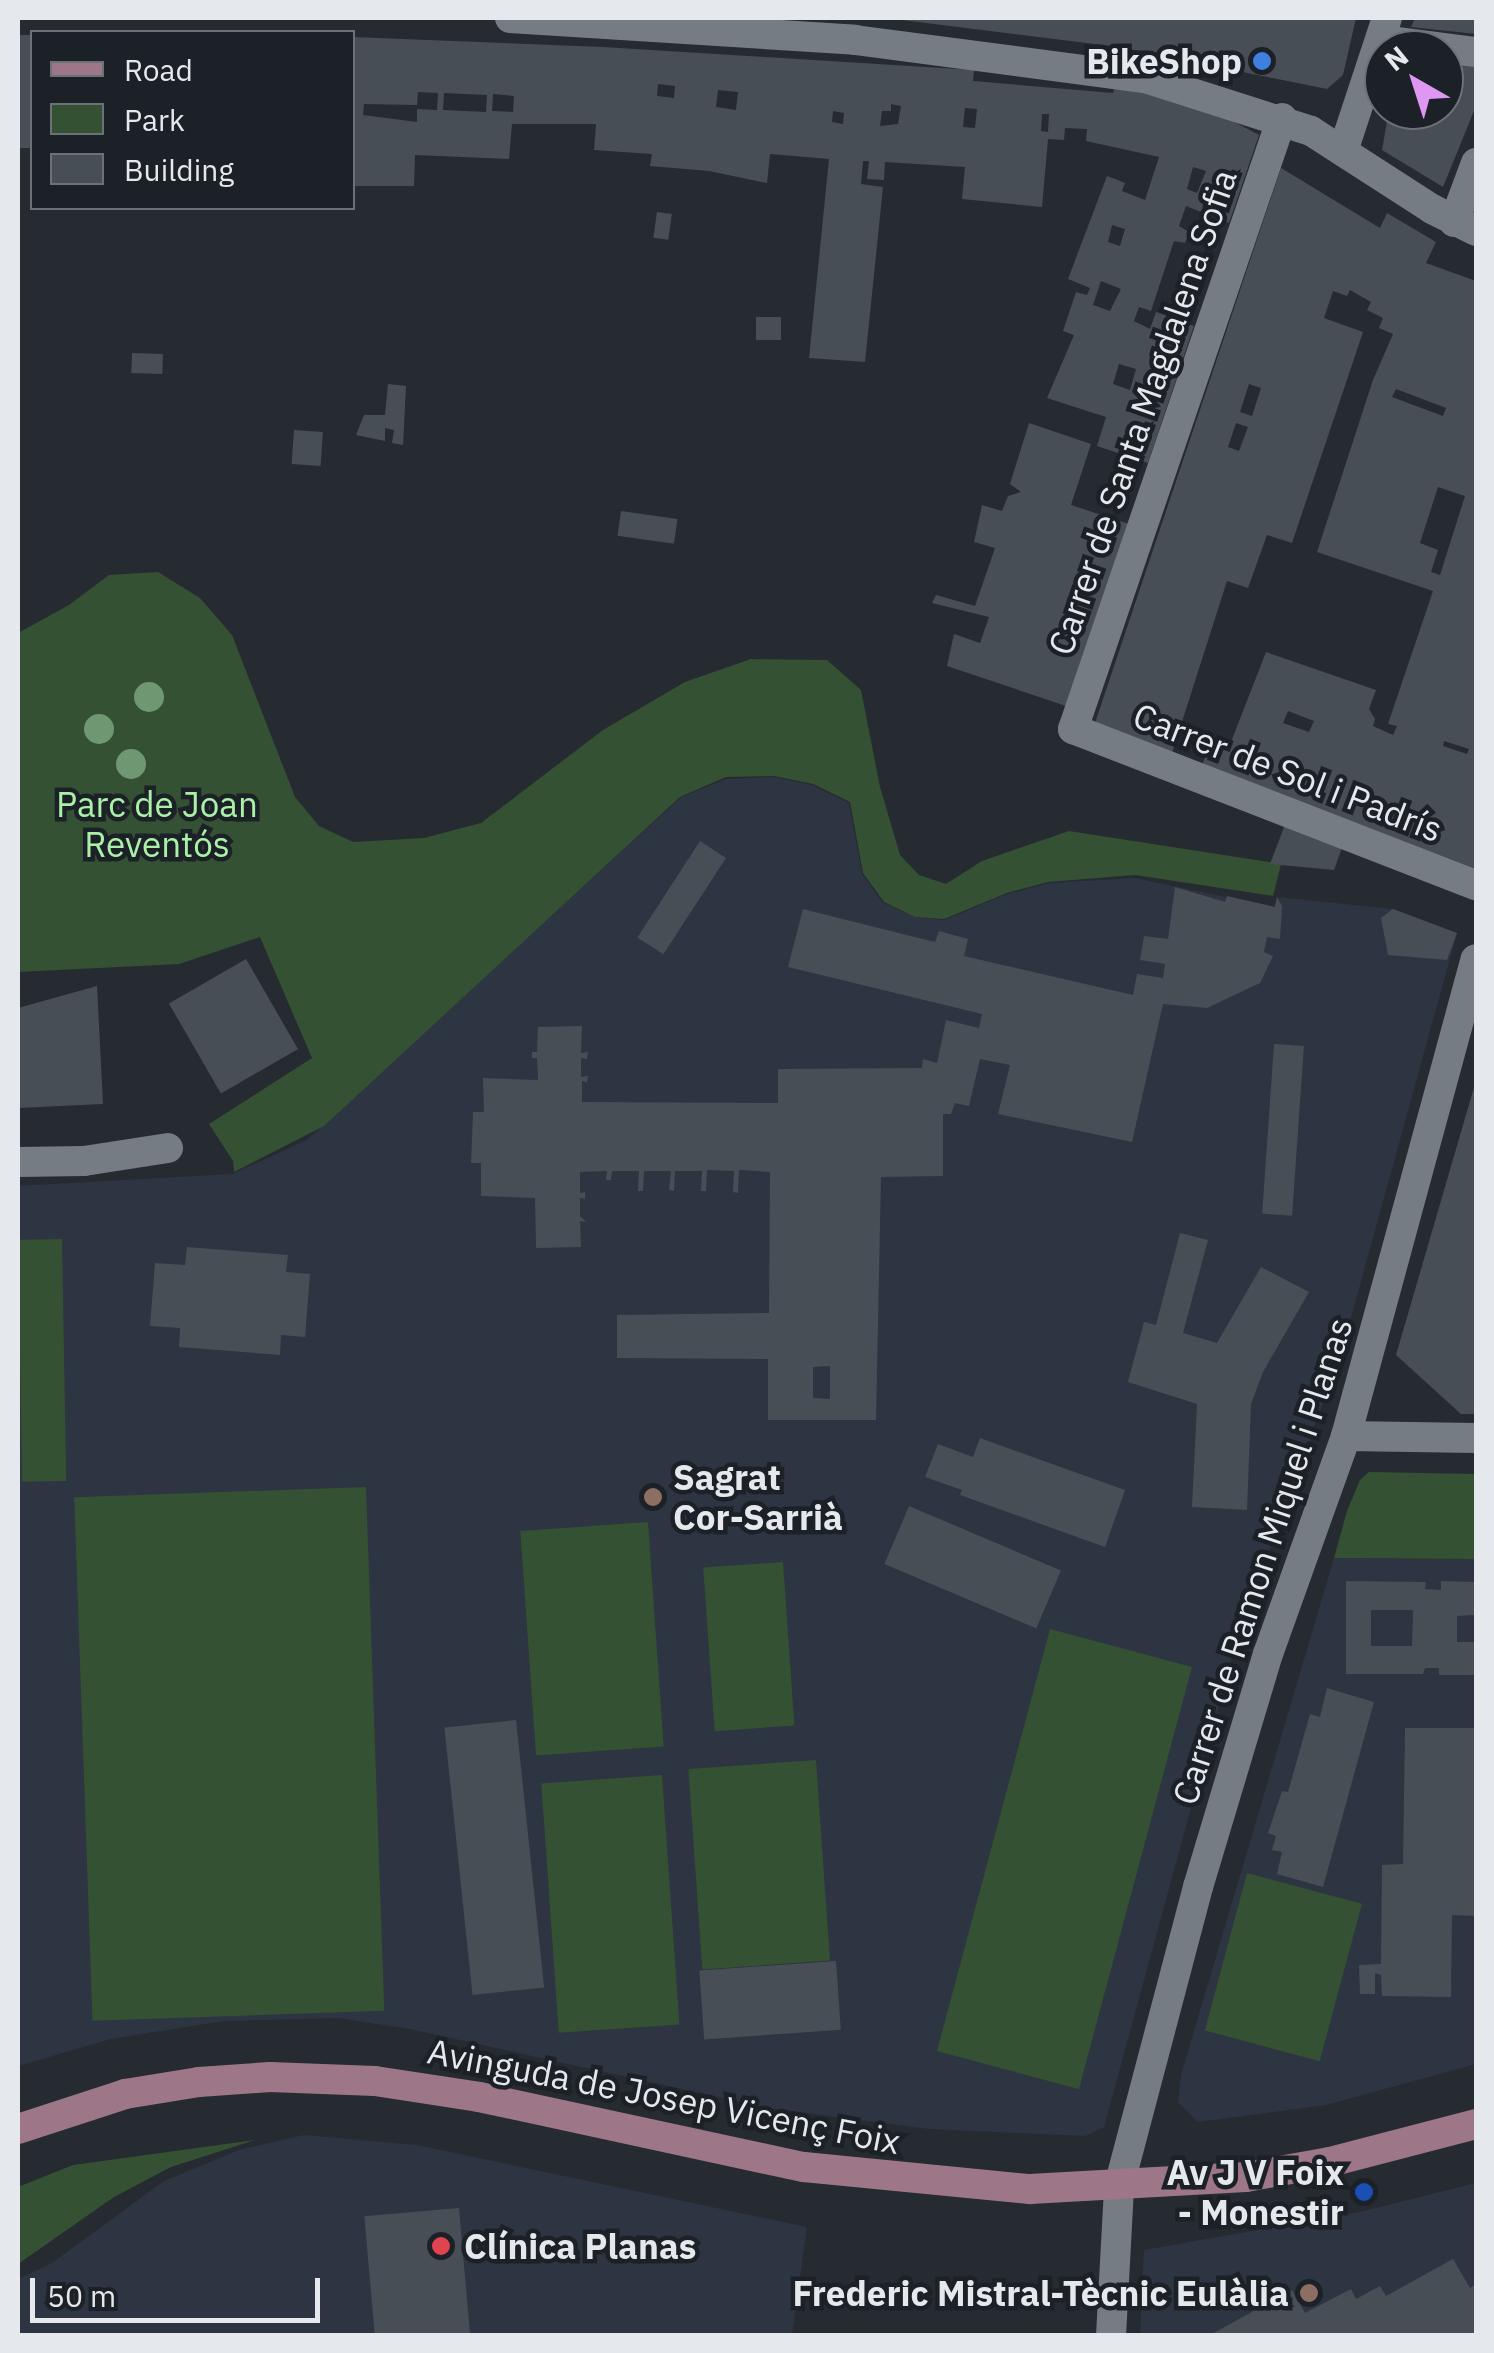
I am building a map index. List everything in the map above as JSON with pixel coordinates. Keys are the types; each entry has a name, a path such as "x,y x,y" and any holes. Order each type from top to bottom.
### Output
{"street":[{"path":"510,18 856,29 1116,72 1282,118 1465,226 1476,163"},
{"path":"1343,151 1384,29 1476,52"},
{"name":"Carrer de Santa Magdalena Sofia","path":"1073,729 1282,118"},
{"name":"Carrer de Sol i Padrís","path":"1073,729 1476,885"},
{"name":"Carrer de Ramon Miquel i Planas","path":"1111,2336 1120,2186 1198,1887 1268,1654 1346,1436 1476,959"},
{"path":"18,1162 84,1161 168,1148"},
{"path":"1346,1436 1476,1438"},
{"name":"Avinguda de Josep Vicenç Foix","path":"18,2129 125,2094 199,2082 270,2076 375,2082 479,2097 804,2168 1030,2189 1187,2184 1330,2162 1476,2124"}],"shaded area":[{"name":"Sagrat Cor-Sarrià","path":"774,777 812,785 849,803 862,874 883,903 916,917 944,920 1007,894 1049,883 1134,878 1274,907 1277,897 1393,909 1457,933 1341,1354 1237,1639 1104,2127 1085,2136 929,2129 768,2108 410,2029 338,2018 224,2021 111,2039 18,2066 18,1186 232,1174 307,1140 681,797 726,779"},
{"path":"1334,1558 1476,1559 1476,2064 1326,2105 1198,2122 1178,2102 1181,2075"},
{"name":"Clínica Planas","path":"304,2135 417,2145 807,2227 792,2335 18,2335 18,2279 52,2263 164,2181 239,2150"},
{"name":"Frederic Mistral-Tècnic Eulàlia","path":"1476,2183 1476,2335 1140,2336 1144,2250 1360,2212"}],"green space":[{"name":"Parc de Joan Reventós","path":"158,572 200,598 232,635 295,797 319,826 353,842 424,838 481,823 603,730 685,682 751,659 827,660 861,690 880,787 900,855 919,875 946,884 982,861 1069,831 1281,864 1273,896 1135,875 1048,882 1007,893 944,919 915,917 884,902 863,873 850,802 813,784 774,776 726,777 680,797 324,1126 234,1172 233,1161 209,1124 312,1058 260,937 179,964 18,972 18,633 69,605 109,575"},
{"path":"62,1239 66,1481 22,1482 18,1240"},
{"path":"1369,1472 1476,1474 1476,1559 1334,1558 1347,1511 1360,1480"},
{"path":"366,1487 384,2011 92,2021 74,1497"},
{"path":"648,1522 664,1746 536,1755 520,1531"},
{"path":"783,1562 794,1726 715,1731 703,1568"},
{"path":"1050,1629 1192,1667 1079,2089 937,2051"},
{"path":"816,1760 830,1961 702,1969 688,1769"},
{"path":"662,1775 679,2024 559,2033 541,1783"},
{"path":"1247,1873 1362,1904 1320,2061 1205,2030"},
{"path":"255,2140 171,2167 114,2197 18,2264 18,2187 73,2165"}],"building":[{"path":"886,18 1356,18 1343,75 1327,89 1119,47"},
{"path":"1415,18 1476,18 1476,34 1411,27"},
{"path":"18,35 30,35 30,148 18,148"},
{"path":"355,37 603,47 974,70 973,81 1113,93 1117,79 1208,108 1259,135 1229,223 1186,206 1179,226 1189,232 1185,243 1174,241 1151,311 1139,307 1134,321 1150,329 1156,312 1194,326 1148,463 1097,446 1106,417 1047,398 1074,335 1063,331 1076,292 1087,295 1090,288 1068,279 1107,176 1125,183 1122,191 1145,200 1159,157 1086,141 1087,129 1065,128 1064,140 1048,139 1042,207 962,199 965,167 885,162 884,180 867,179 869,161 863,161 861,184 883,187 865,362 809,358 829,159 770,154 767,183 709,171 650,166 652,154 594,150 596,124 512,124 509,159 415,155 414,186 355,186","holes":["658,84 675,86 674,98 657,96","718,90 738,92 736,110 716,107","418,92 438,93 437,110 417,109 417,122 363,115 364,104 417,105","444,93 487,95 486,112 443,110","493,94 514,96 513,112 492,111","891,104 901,106 898,124 880,126 882,111 891,111","965,108 977,109 975,128 963,127","833,111 844,113 843,124 832,122","1042,114 1049,114 1048,132 1041,131","1193,167 1206,171 1197,193 1187,189","1112,225 1125,229 1120,246 1108,242","1101,281 1121,289 1110,311 1093,305","1119,364 1136,369 1130,390 1113,384"]},
{"path":"1464,62 1476,64 1476,106 1443,187 1382,150 1386,130 1464,130"},
{"path":"1281,168 1380,228 1387,213 1436,242 1426,263 1476,281 1476,870 1202,765 1214,735 1231,742 1266,652 1376,690 1369,709 1375,719 1373,726 1393,735 1397,726 1388,724 1433,591 1317,552 1373,380 1393,334 1379,328 1383,318 1367,310 1371,302 1350,290 1347,296 1333,291 1324,318 1363,332 1292,543 1267,535 1248,588 1227,581 1172,753 1095,723","holes":["1249,384 1261,388 1252,416 1240,412","1396,389 1446,408 1443,416 1392,397","1236,423 1248,427 1239,451 1228,447","1438,487 1465,496 1440,575 1431,572 1438,550 1420,543","1288,711 1314,721 1309,732 1283,723","1444,741 1469,749 1467,754 1443,746"]},
{"path":"657,212 672,214 668,240 653,238"},
{"path":"756,317 781,317 781,340 756,340"},
{"path":"132,353 163,354 162,374 131,373"},
{"path":"388,384 406,386 403,445 392,443 394,430 385,428 385,441 356,435 364,415 385,415"},
{"path":"1029,423 1091,444 1071,505 1129,524 1066,706 947,666 954,634 980,643 989,617 932,603 936,595 975,606 995,548 974,542 982,505 1002,511 1008,496 1021,492 1010,484"},
{"path":"294,430 323,432 321,466 292,464"},
{"path":"621,511 677,519 674,544 618,536"},
{"path":"1286,822 1344,842 1334,870 1270,864"},
{"path":"700,841 726,858 663,954 637,937"},
{"path":"1175,887 1225,902 1227,896 1275,907 1277,897 1282,906 1280,939 1267,937 1264,952 1273,956 1260,983 1207,1008 1163,1004 1132,1142 998,1114 1010,1065 980,1059 969,1106 955,1103 951,1114 943,1114 943,1176 881,1177 876,1420 768,1420 768,1359 617,1358 617,1315 769,1313 770,1172 739,1170 738,1193 733,1192 734,1171 707,1170 706,1191 701,1191 702,1171 675,1171 674,1191 669,1190 671,1171 644,1171 643,1191 638,1191 639,1171 612,1171 611,1180 606,1180 607,1171 580,1172 580,1193 585,1192 585,1199 580,1198 580,1216 586,1222 580,1221 581,1247 536,1248 535,1198 481,1196 481,1163 471,1163 473,1112 484,1112 483,1078 538,1080 537,1058 532,1058 532,1052 537,1052 538,1027 582,1026 581,1053 588,1052 587,1059 581,1058 581,1077 588,1076 587,1082 582,1081 582,1102 778,1103 778,1069 922,1068 923,1059 937,1063 946,1020 979,1028 982,1014 788,967 803,909 935,942 939,931 968,939 964,956 1133,995 1137,974 1163,978 1165,964 1140,960 1144,936 1168,939","holes":["830,1366 830,1399 813,1398 813,1367"]},
{"path":"1393,909 1457,933 1447,960 1388,955 1381,918"},
{"path":"246,959 298,1049 221,1094 169,1004"},
{"path":"97,986 103,1104 18,1108 18,1008"},
{"path":"1274,1044 1304,1046 1292,1216 1262,1214"},
{"path":"1475,1084 1476,1414 1461,1414 1396,1355"},
{"path":"1180,1233 1208,1240 1183,1333 1217,1343 1261,1267 1309,1292 1263,1372 1251,1404 1247,1510 1192,1507 1197,1404 1128,1382 1144,1322 1156,1325"},
{"path":"187,1247 288,1255 286,1272 310,1274 305,1337 281,1335 280,1355 179,1347 180,1328 150,1326 155,1263 185,1265"},
{"path":"980,1438 1125,1490 1105,1547 960,1495 962,1490 925,1477 938,1444 973,1457"},
{"path":"909,1506 1061,1570 1036,1628 884,1564"},
{"path":"1346,1581 1426,1582 1425,1589 1441,1590 1441,1581 1476,1582 1476,1615 1457,1616 1457,1642 1476,1642 1476,1675 1439,1675 1439,1668 1425,1668 1423,1674 1346,1674","holes":["1371,1610 1413,1610 1412,1646 1371,1646"]},
{"path":"1327,1688 1374,1702 1323,1887 1277,1874 1282,1852 1272,1850 1276,1836 1268,1833 1282,1791 1288,1792 1310,1714 1320,1717"},
{"path":"516,1720 544,1988 473,1995 444,1728"},
{"path":"1405,1728 1476,1728 1476,1916 1452,1915 1451,1997 1382,1996 1381,1975 1375,1973 1375,1994 1360,1994 1359,1965 1381,1964 1382,1865 1403,1864"},
{"path":"836,1961 841,2030 704,2039 699,1971"},
{"path":"459,2208 470,2336 375,2336 364,2216"},
{"path":"1453,2259 1470,2288 1476,2284 1476,2336 1208,2336 1292,2290 1305,2313 1351,2289 1356,2299 1380,2286 1386,2296"}],"place":[{"name":"BikeShop","path":"1262,61"},
{"name":"Sagrat Cor-Sarrià","path":"653,1497"},
{"name":"Av J V Foix - Monestir","path":"1364,2192"},
{"name":"Clínica Planas","path":"441,2246"},
{"name":"Frederic Mistral-Tècnic Eulàlia","path":"1309,2293"}]}
